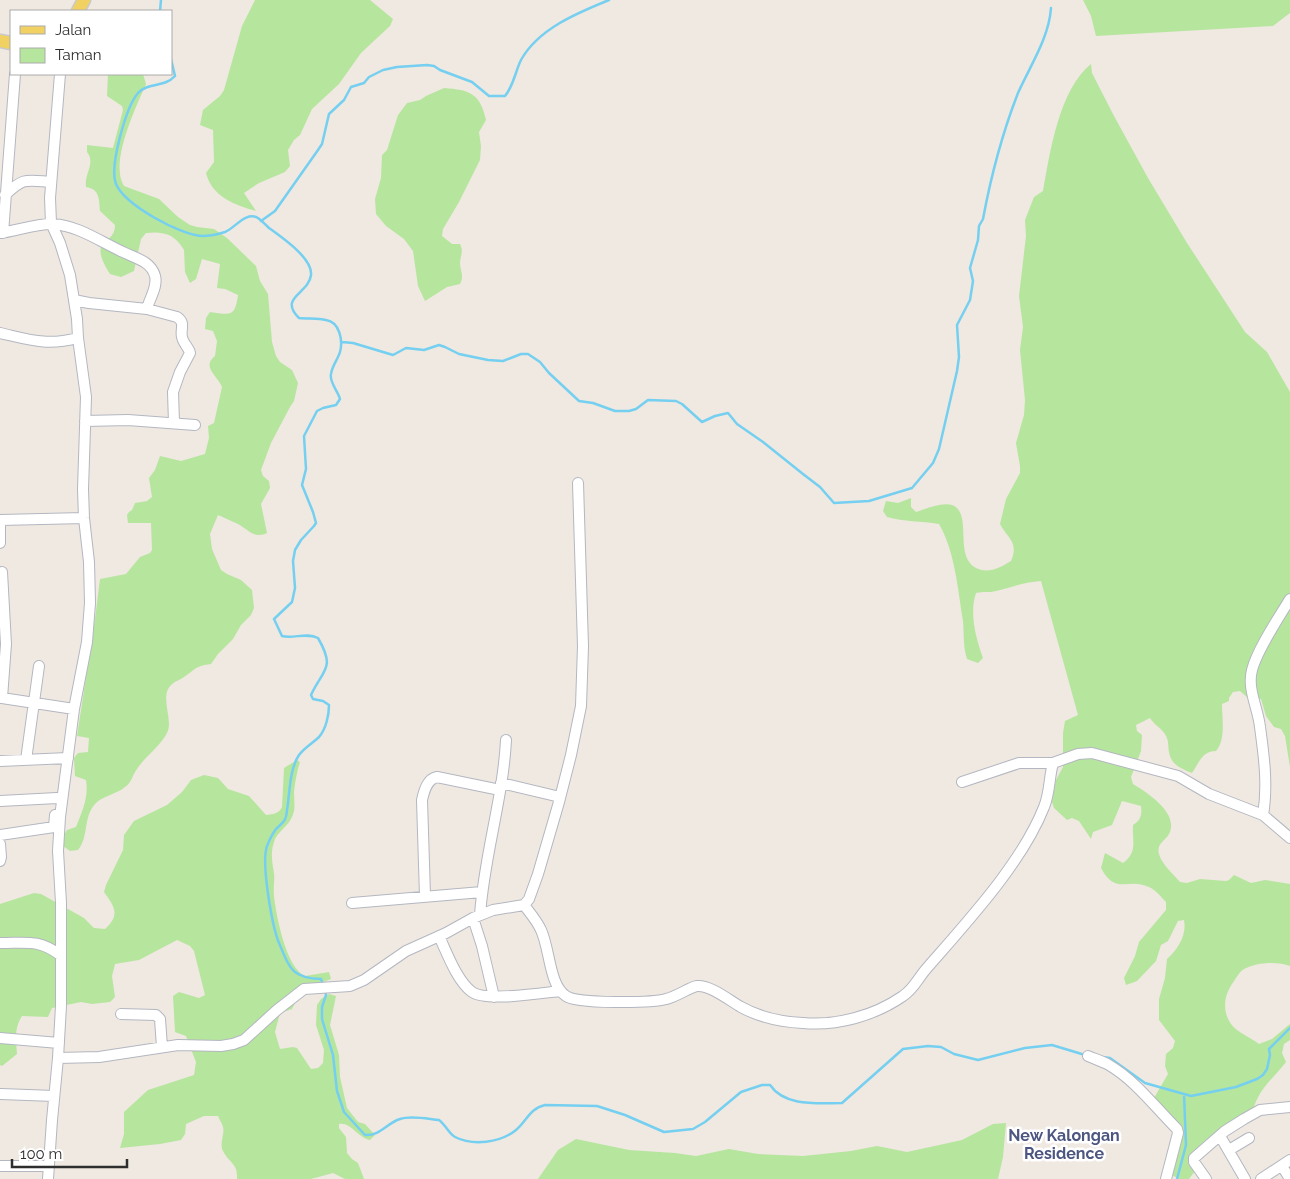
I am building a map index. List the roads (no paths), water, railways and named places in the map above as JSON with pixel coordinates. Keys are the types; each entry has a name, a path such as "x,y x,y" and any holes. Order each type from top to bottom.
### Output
{"street":[{"path":"15,75 3,198 2,233 51,224 90,234 121,252 142,260 151,268 156,278 155,288 147,309"},
{"path":"0,835 54,827 57,798 87,642 90,603 89,562 83,489 86,397 70,275 60,243 51,224 51,182 60,75"},
{"path":"3,198 20,182 28,180 51,182"},
{"path":"74,300 147,309 179,317 183,328 182,337 190,350 190,356 180,372 173,392 174,423"},
{"path":"0,333 44,343 78,338"},
{"path":"85,421 128,420 195,425"},
{"path":"58,1058 99,1057 178,1045 221,1046 244,1040 304,989 350,986 364,980 406,951 477,916 499,908 524,906 529,900 538,874 573,746 581,706 583,646 578,483"},
{"path":"0,543 0,520 84,518"},
{"path":"2,572 3,644 1,705 35,702 74,709"},
{"path":"1263,815 1266,794 1260,725 1250,685 1251,676 1252,668 1264,644 1290,599"},
{"path":"26,760 39,666"},
{"path":"494,997 477,916 501,787 506,740"},
{"path":"962,782 1019,763 1053,763 1078,754 1092,753 1178,776 1209,794 1263,815 1290,838"},
{"path":"0,761 65,758"},
{"path":"48,1179 59,1043 61,903 58,851 65,758"},
{"path":"524,906 541,930 556,984 560,991 570,999 586,1002 666,1000 683,994 690,988 697,986 705,987 742,1008 782,1021 802,1024 828,1024 844,1021 890,1004 904,996 915,986 920,975 964,926 1008,870 1032,831 1043,810 1053,763"},
{"path":"425,896 422,800 427,785 432,779 437,777 560,796"},
{"path":"0,801 57,798"},
{"path":"0,844 2,856 0,861"},
{"path":"352,903 482,892"},
{"path":"439,936 451,962 468,988 479,996 494,997 560,991"},
{"path":"1,943 39,943 48,946 60,955"},
{"path":"121,1014 156,1015 160,1019 162,1047"},
{"path":"0,1038 59,1043"},
{"path":"1088,1056 1122,1074 1177,1129 1178,1133 1166,1179"},
{"path":"0,1095 54,1096"},
{"path":"1206,1179 1194,1162 1194,1158 1224,1131 1260,1110 1290,1107"},
{"path":"1220,1136 1245,1179"},
{"path":"1229,1150 1249,1138"},
{"path":"1261,1179 1286,1163 1290,1179"},
{"path":"0,1166 48,1166"}],"waterway":[{"path":"160,10 161,0"},
{"path":"261,221 275,211 318,150 322,144 329,114 344,100 351,87 364,83 369,77 383,70 427,65 434,66 472,82 489,96 505,96 521,60 537,39 559,23 609,0"},
{"path":"342,342 353,343 393,355 406,348 424,350 439,345 459,354 488,360 503,361 521,354 528,354 540,362 579,401 593,403 615,411 636,409 648,400 676,401 702,422 728,413 737,424 820,487 834,503 869,501 912,488 933,463 939,449 957,371 959,357 957,325 970,300 973,281 970,268 978,240 979,226 983,219 993,171 1007,124 1018,93 1043,41 1050,19 1051,8"},
{"path":"172,63 175,76 171,80 146,87 133,100 124,123 117,151 114,176 116,184 130,201 154,218 192,234 202,236 225,232 245,218 254,216 258,218 295,248 310,268 311,275 309,281 293,300 293,311 299,318 331,321 335,324 341,338 340,352 331,377 340,399 336,405 317,411 304,436 306,469 302,485 316,523 295,550 293,561 295,588 292,602 274,619 282,636 314,636 318,638 327,663 311,695 313,699 323,701 329,705 328,713 321,734 301,752 293,768 286,817 272,835 267,846 265,866 276,935 289,966 304,977 321,979 323,985"},
{"path":"325,990 326,995 322,1007 322,1019 333,1055 337,1091 344,1112 365,1135 375,1133 400,1119 414,1117 439,1120 453,1136 462,1140 486,1142 510,1134 520,1127 536,1109 545,1105 597,1106 625,1115 664,1132 693,1129 705,1122 741,1092 762,1085 770,1085 776,1092 793,1100 813,1103 842,1103 903,1049 928,1046 941,1047 954,1054 978,1060 1025,1048 1052,1045 1085,1055"},
{"path":"1102,1057 1110,1058 1145,1083 1191,1096 1236,1087 1263,1075 1267,1069 1270,1055 1269,1049 1290,1028"},
{"path":"1177,1179 1186,1145 1184,1094"}],"district":[{"name":"New Kalongan Residence","path":"1064,1144"}]}
